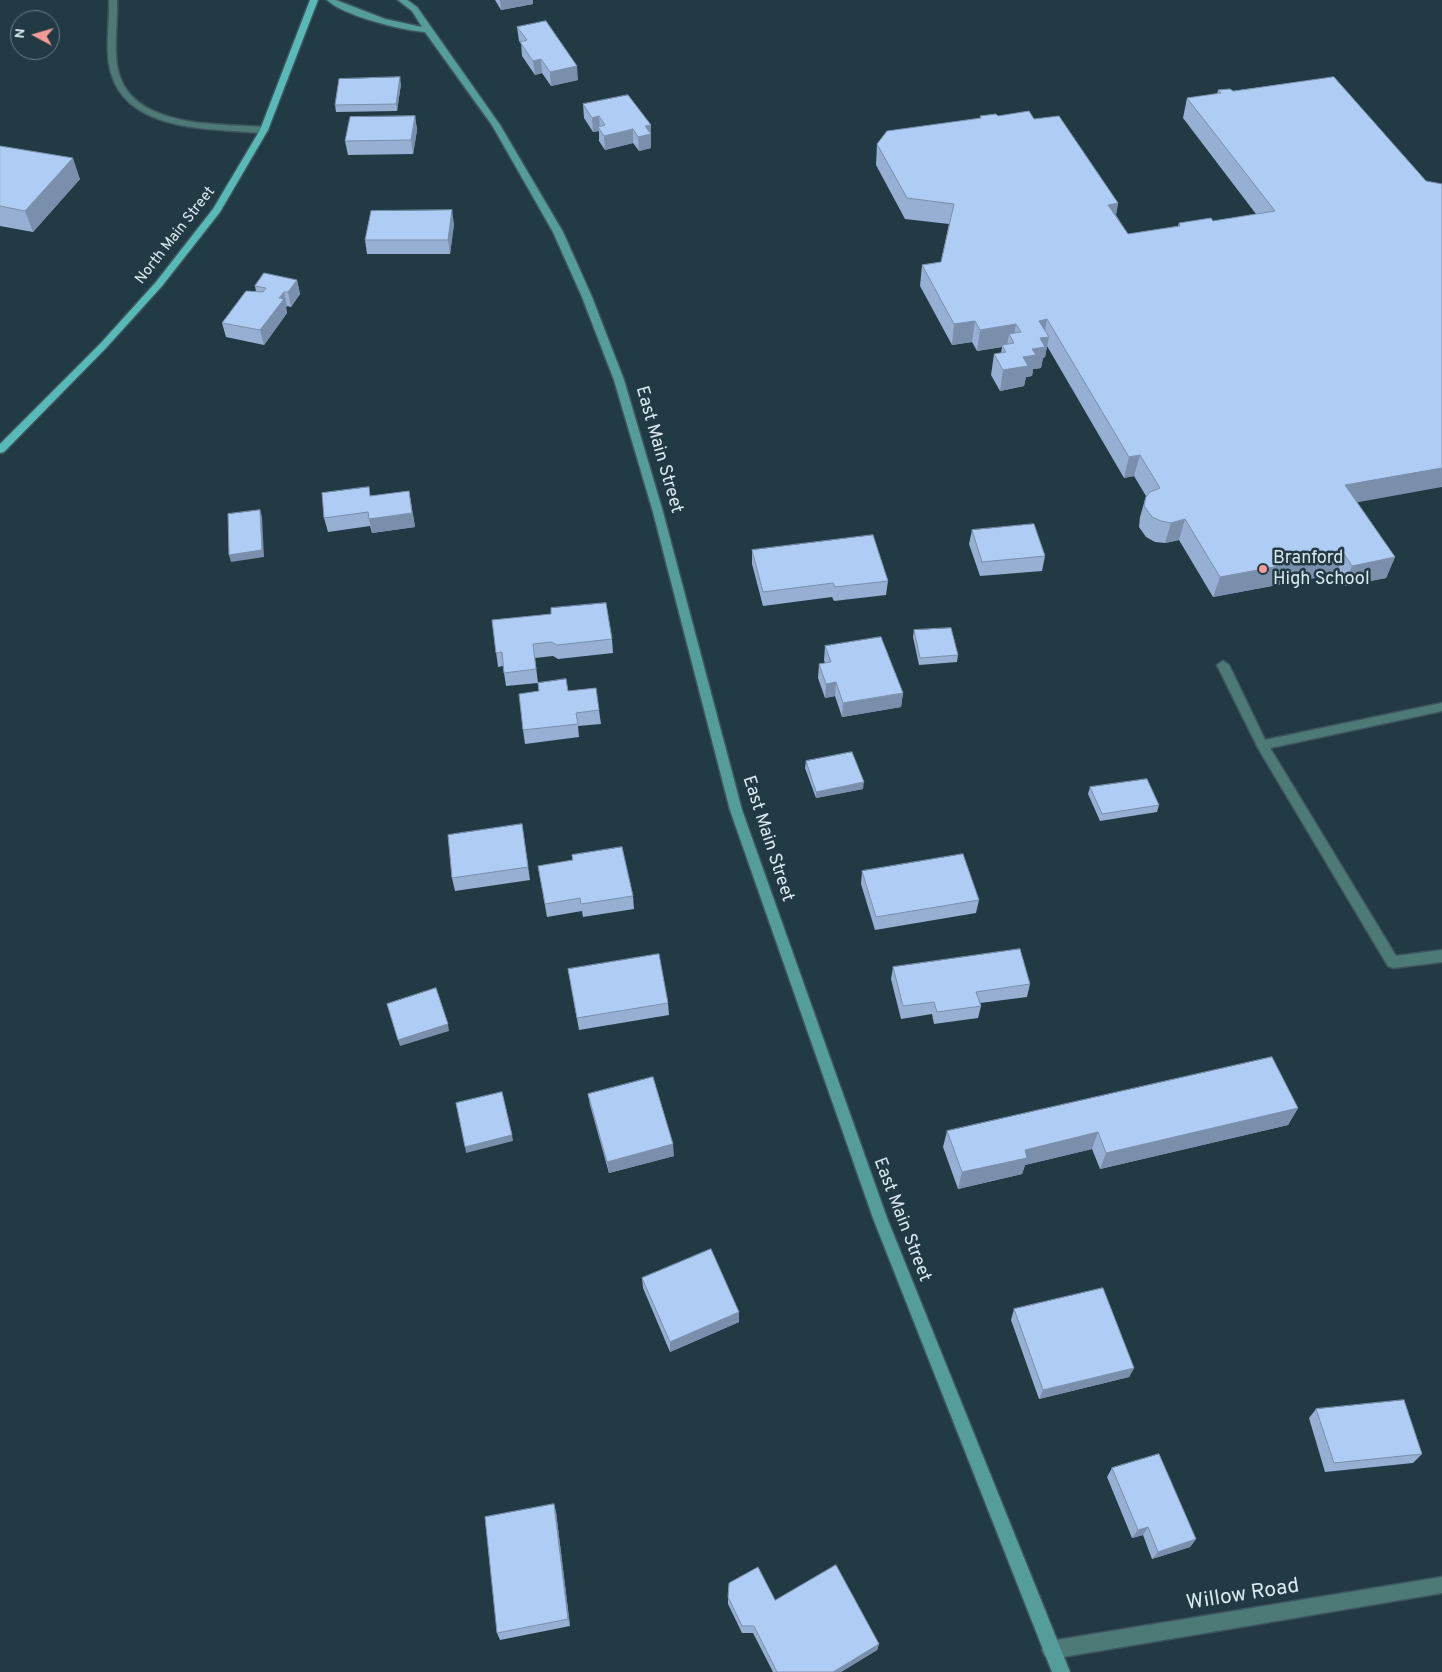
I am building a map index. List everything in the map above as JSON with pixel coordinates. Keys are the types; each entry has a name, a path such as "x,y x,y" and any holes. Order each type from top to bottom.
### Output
{"main road":[{"name":"North Main Street","path":"0,450 82,367 159,284 217,210 264,130 314,0"}],"street":[{"path":"113,0 116,77 132,102 147,112 166,119 193,124 264,130"},
{"path":"332,0 339,5 391,24 427,30"},
{"name":"East Main Street","path":"402,0 415,7 421,14 427,30 496,126 558,232 587,297 619,380 658,512 736,810 880,1218 1061,1672"},
{"path":"1223,665 1262,745 1393,962 1442,956"},
{"path":"1262,745 1442,707"},
{"name":"Willow Road","path":"1051,1650 1442,1585"}],"building":[{"path":"546,21 577,66 550,72 541,59 533,61 520,42 527,40 517,27"},
{"path":"400,77 396,104 335,105 339,79"},
{"path":"1334,77 1426,181 1442,184 1442,468 1345,485 1395,557 1352,566 1344,554 1220,577 1185,519 1171,523 1161,521 1152,517 1144,506 1146,497 1150,492 1160,488 1140,455 1129,457 1047,319 1039,321 1049,337 1040,338 1045,347 1032,349 1036,355 1023,357 1028,366 1003,370 994,354 1006,352 1002,345 1014,343 1009,334 1021,332 1016,324 980,330 975,321 954,324 922,265 941,262 954,204 907,198 877,144 887,131 981,118 980,116 996,114 998,116 1029,111 1034,119 1059,116 1118,203 1108,205 1128,234 1180,226 1179,223 1211,218 1213,221 1275,211 1187,98 1221,93 1218,90 1230,89 1233,91"},
{"path":"628,95 651,125 645,126 651,134 638,137 633,129 604,136 598,127 605,125 599,116 592,118 583,104"},
{"path":"415,116 411,140 345,141 350,117"},
{"path":"0,146 73,158 25,211 0,206"},
{"path":"452,210 448,240 365,240 371,211"},
{"path":"264,273 297,280 288,292 284,292 279,298 284,299 260,330 222,323 246,291 263,292 266,288 255,286"},
{"path":"369,487 370,496 409,491 412,513 369,519 368,512 324,518 322,493"},
{"path":"260,510 262,550 229,555 228,514"},
{"path":"1034,524 1045,556 982,562 972,530"},
{"path":"873,535 888,581 835,587 833,583 763,592 752,550"},
{"path":"606,603 612,639 557,645 551,642 533,644 536,669 504,673 502,652 496,653 492,620 551,614 551,608"},
{"path":"951,628 958,655 920,658 914,630"},
{"path":"881,637 903,693 843,703 836,682 826,684 819,664 831,662 825,646"},
{"path":"566,679 568,691 596,688 599,710 576,713 578,724 523,730 519,694 539,691 538,683"},
{"path":"852,752 864,782 816,792 806,761"},
{"path":"1147,779 1159,805 1102,814 1090,787"},
{"path":"522,824 528,867 452,878 448,835"},
{"path":"622,847 633,896 581,904 580,898 545,904 538,866 573,860 572,855"},
{"path":"963,854 979,900 876,917 862,871"},
{"path":"1020,949 1030,984 976,992 981,1006 937,1012 934,1002 903,1006 893,967"},
{"path":"659,954 668,1003 577,1018 568,969"},
{"path":"436,988 448,1024 398,1040 387,1004"},
{"path":"1272,1057 1298,1108 1106,1153 1098,1132 1025,1150 1027,1158 962,1172 947,1131"},
{"path":"653,1077 673,1144 607,1162 588,1094"},
{"path":"502,1092 512,1135 465,1147 456,1103"},
{"path":"711,1249 739,1312 670,1342 642,1278"},
{"path":"1103,1288 1134,1368 1043,1390 1014,1309"},
{"path":"1404,1400 1422,1454 1334,1463 1316,1409"},
{"path":"1159,1454 1196,1539 1158,1552 1148,1527 1138,1530 1112,1468"},
{"path":"554,1504 568,1619 497,1633 485,1517"},
{"path":"836,1565 879,1644 833,1672 777,1672 754,1626 742,1626 728,1597 729,1583 758,1567 775,1600"}],"place":[{"name":"Branford High School","path":"1263,569"}]}
